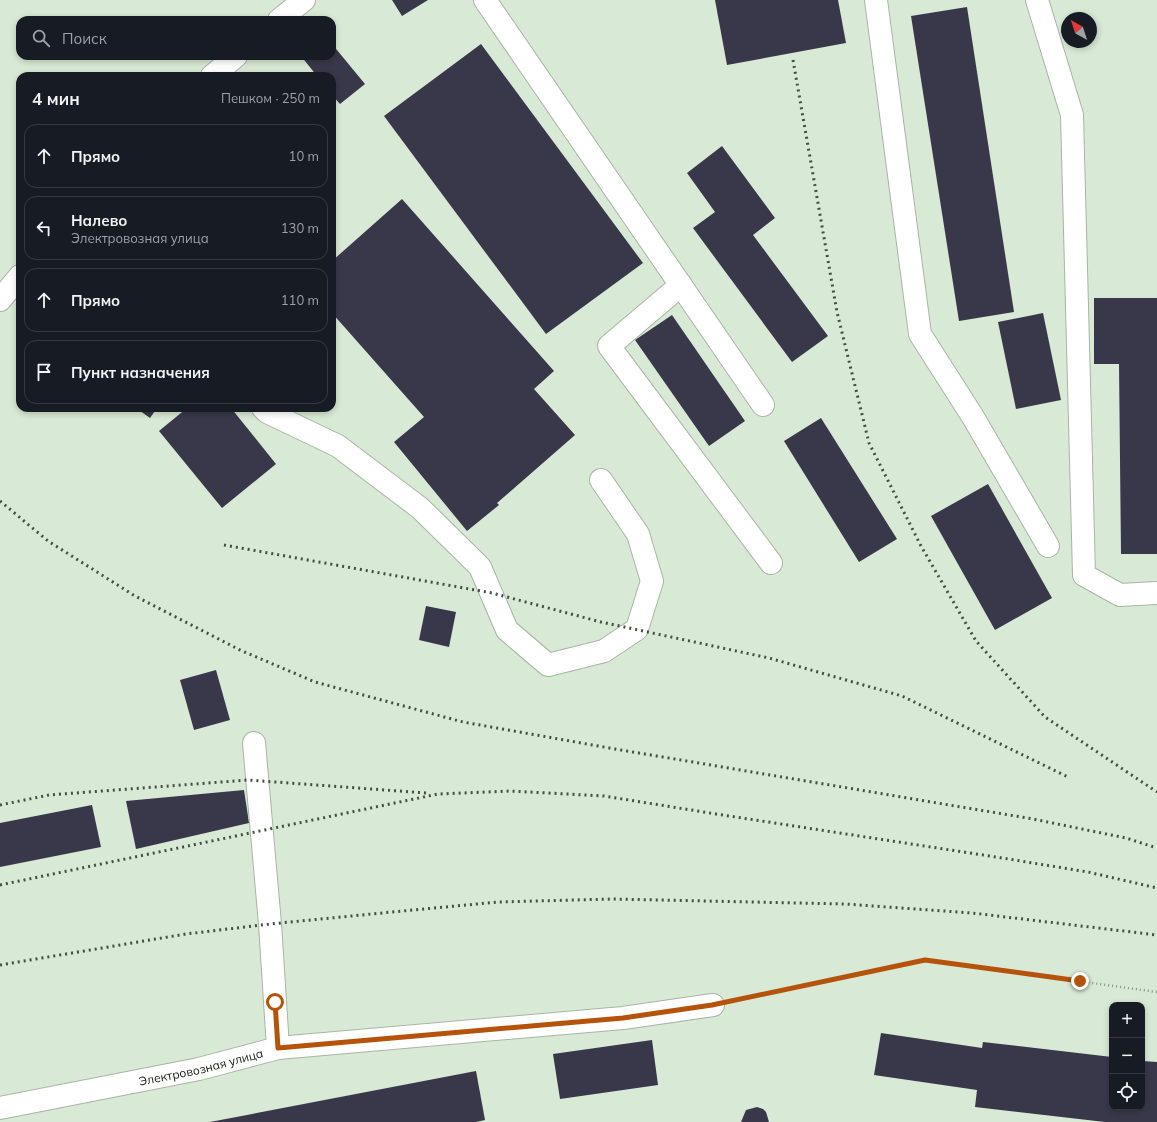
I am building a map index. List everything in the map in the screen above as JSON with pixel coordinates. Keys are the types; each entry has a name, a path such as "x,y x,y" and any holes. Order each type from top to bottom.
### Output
{"street":[{"path":"284,16 304,0"},
{"path":"485,0 763,404"},
{"path":"876,0 920,334 973,417 1048,546"},
{"path":"1038,0 1072,115 1084,575 1120,595 1157,593"},
{"path":"217,72 231,60"},
{"path":"0,300 16,281"},
{"path":"681,285 609,346 771,563"},
{"path":"267,412 338,446 420,508 480,567 507,630 548,665 604,652 637,629 652,581 638,534 601,480"},
{"path":"254,743 270,924 278,1048"},
{"name":"Электровозная улица","path":"0,1108 200,1069 278,1048 623,1018 712,1005"}],"path":[{"path":"712,1005 925,960 1157,992"}],"building":[{"path":"392,0 428,0 402,16"},
{"path":"715,0 838,0 846,43 727,65"},
{"path":"967,7 1014,312 959,321 911,16"},
{"path":"481,44 643,263 546,334 384,116"},
{"path":"336,49 365,84 340,104 336,100 336,72 314,72 304,60 336,60"},
{"path":"722,146 775,218 753,235 828,336 792,362 693,228 715,212 687,173"},
{"path":"402,199 554,371 534,389 575,435 497,503 499,505 467,531 394,442 424,417 336,318 336,257"},
{"path":"1094,298 1157,298 1157,554 1121,554 1119,364 1094,364"},
{"path":"1043,313 1061,400 1016,409 998,322"},
{"path":"672,315 745,421 709,446 635,340"},
{"path":"142,412 154,412 150,418"},
{"path":"182,412 234,412 276,464 222,508 159,431"},
{"path":"821,418 897,539 859,562 784,441"},
{"path":"988,484 1052,598 995,630 931,516"},
{"path":"426,606 456,612 449,647 419,640"},
{"path":"216,670 230,720 194,730 180,680"},
{"path":"244,790 249,823 136,849 126,801"},
{"path":"92,805 101,847 0,867 0,823"},
{"path":"881,1033 982,1048 983,1042 1109,1057 1109,1110 1145,1110 1145,1061 1157,1062 1157,1122 1105,1122 975,1107 977,1090 874,1075"},
{"path":"652,1040 658,1085 560,1099 553,1054"},
{"path":"476,1071 485,1120 476,1122 210,1122"},
{"path":"757,1107 766,1112 769,1122 741,1122 746,1110"}],"railway":[{"path":"793,60 837,312 869,443 921,546 976,641 1045,717 1157,792"},
{"path":"0,501 48,541 135,596 240,650 315,682 463,722 1033,819 1126,838 1157,848"},
{"path":"224,545 492,593 601,622 769,658 902,696 1068,777"},
{"path":"0,805 49,795 248,780 426,793"},
{"path":"0,885 438,794 510,791 604,796 1088,872 1157,888"},
{"path":"0,965 186,934 270,924 498,902 613,899 845,904 972,913 1157,935"}],"route":[{"path":"275,1002 278,1048 623,1018 712,1005 925,960 1080,981"}]}
